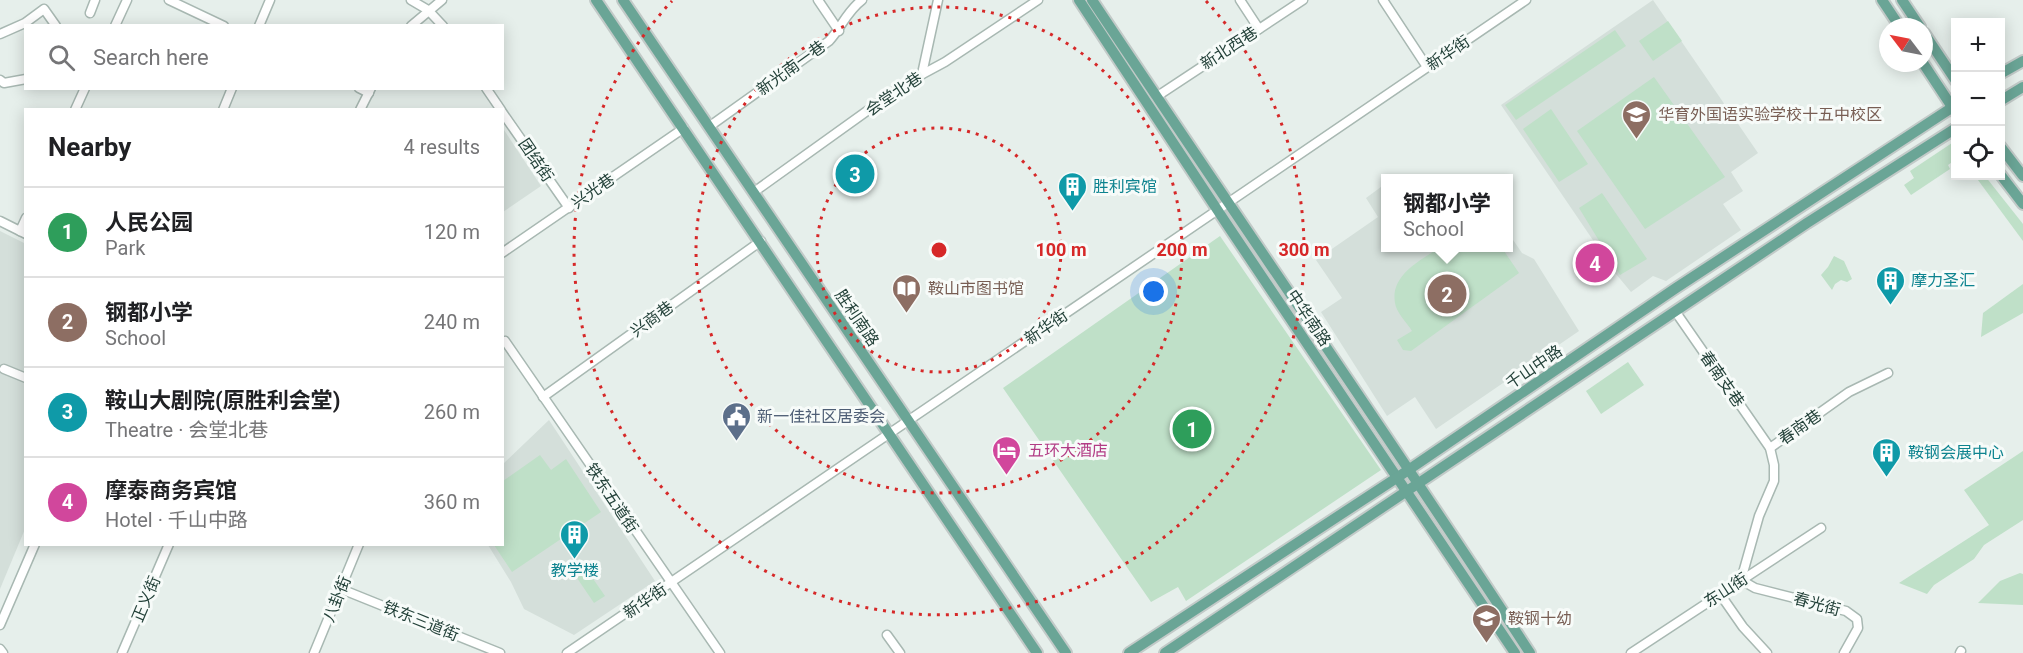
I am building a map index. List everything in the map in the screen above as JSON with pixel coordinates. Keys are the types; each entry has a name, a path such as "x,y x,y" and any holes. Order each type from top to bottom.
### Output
{"main road":[{"path":"596,0 761,241 887,434 1037,653"},
{"name":"胜利南路","path":"623,0 1066,653"},
{"name":"中华南路","path":"1079,0 1223,207 1515,653"},
{"path":"1092,0 1156,97 1223,207 1410,469 1530,653"},
{"path":"1882,0 1894,18"},
{"path":"1902,0 1914,18"},
{"path":"1933,46 1951,74"},
{"path":"2004,72 2023,61"},
{"path":"1929,72 1951,104"},
{"path":"2005,98 2023,87"},
{"name":"千山中路","path":"1129,653 1398,477 1667,295 1951,110"},
{"name":"千山中路","path":"1165,653 1807,223 1951,131"},
{"path":"2005,151 2023,176"},
{"path":"2005,179 2023,204"}],"street":[{"path":"90,12 95,0"},
{"path":"116,24 127,0"},
{"path":"170,0 220,24"},
{"path":"260,24 270,0"},
{"path":"411,0 428,10 441,24"},
{"path":"413,24 442,0"},
{"path":"818,0 839,31"},
{"name":"新光南一巷","path":"710,126 829,41 839,31 850,11 862,0"},
{"path":"922,74 938,0"},
{"name":"会堂北巷","path":"754,192 906,84 945,62 1038,0"},
{"path":"1240,0 1259,29"},
{"name":"新北西巷","path":"1156,97 1303,0"},
{"path":"1383,0 1427,67"},
{"name":"新华街","path":"567,653 1526,0"},
{"path":"0,34 25,23 44,4 55,24"},
{"path":"0,80 4,83 24,79"},
{"path":"76,108 84,90"},
{"path":"224,108 231,90"},
{"name":"团结街","path":"487,90 500,108"},
{"path":"361,108 370,91"},
{"name":"团结街","path":"504,114 569,208"},
{"name":"兴光巷","path":"504,252 684,128"},
{"path":"0,221 23,233"},
{"name":"兴商巷","path":"543,397 761,241"},
{"name":"春南支巷","path":"1675,311 1770,448"},
{"name":"铁东五道街","path":"504,342 720,653"},
{"path":"4,369 24,377"},
{"name":"春南巷","path":"1741,580 1759,516 1774,481 1774,465 1770,448 1849,392 1888,373"},
{"name":"东山街","path":"1631,653 1642,650 1720,594 1821,528"},
{"path":"0,625 34,546"},
{"name":"正义街","path":"122,653 168,546"},
{"name":"八卦街","path":"314,653 358,546"},
{"name":"春光街","path":"1741,580 1755,588 1846,611 1857,619 1858,628 1844,653"},
{"name":"铁东三道街","path":"341,589 500,653"},
{"path":"1720,594 1743,627 1767,653"},
{"path":"887,635 900,653"},
{"path":"0,649 3,653"}],"shaded area":[{"name":"华育外国语实验学校十五中校区","path":"1653,0 1758,153 1731,172 1743,191 1723,204 1741,230 1666,281 1653,276 1631,292 1616,274 1501,105"},
{"path":"504,130 541,186 504,211"},
{"path":"1381,187 1381,252 1513,252 1513,240 1522,253 1534,259 1579,331 1436,429 1415,397 1387,416 1321,312 1342,298 1316,260 1378,217 1366,198"},
{"path":"0,231 24,243 24,531 0,589"},
{"path":"549,420 655,581 574,635 524,609 511,582 489,546 504,546 504,463"}],"green space":[{"path":"1668,21 1682,41 1653,61 1639,41"},
{"path":"1615,30 1626,46 1516,120 1505,105"},
{"path":"1654,77 1725,177 1645,229 1577,131"},
{"path":"1551,109 1588,164 1559,182 1523,129"},
{"path":"1951,144 1951,163 1948,165 1950,169 1911,195 1904,185 1914,178 1910,171"},
{"path":"1978,180 1988,180 2023,224 2023,241"},
{"path":"1602,193 1647,259 1620,275 1579,208"},
{"path":"1220,236 1381,470 1186,601 1178,587 1151,602 1003,388"},
{"path":"1433,252 1505,252 1519,273 1411,351 1403,350 1397,340 1412,331 1396,306 1395,293 1402,276"},
{"path":"1834,256 1844,261 1852,279 1847,282 1841,280 1832,290 1821,275"},
{"path":"2023,284 2023,313 1981,337 1983,313"},
{"path":"1628,362 1644,385 1601,414 1586,391"},
{"path":"2023,451 2023,520 1984,545 1974,559 1934,585 1927,594 1899,583 1989,525 1964,490"},
{"path":"540,455 551,470 566,459 601,512 512,572 495,546 504,546 504,480"},
{"path":"587,570 605,596 594,603 577,578"},
{"path":"2020,573 2023,574 2023,605 1978,603 2000,581"}],"place":[{"name":"华育外国语实验学校十五中校区","path":"1637,140"},
{"name":"鞍山大剧院(原胜利会堂)","path":"855,174"},
{"name":"胜利宾馆","path":"1072,212"},
{"name":"摩泰商务宾馆","path":"1595,263"},
{"name":"钢都小学","path":"1447,294"},
{"name":"摩力圣汇","path":"1890,306"},
{"name":"鞍山市图书馆","path":"907,314"},
{"name":"人民公园","path":"1192,429"},
{"name":"新一佳社区居委会","path":"736,442"},
{"name":"五环大酒店","path":"1007,476"},
{"name":"鞍钢会展中心","path":"1887,478"},
{"name":"教学楼","path":"575,560"},
{"name":"鞍钢十幼","path":"1487,644"}]}
